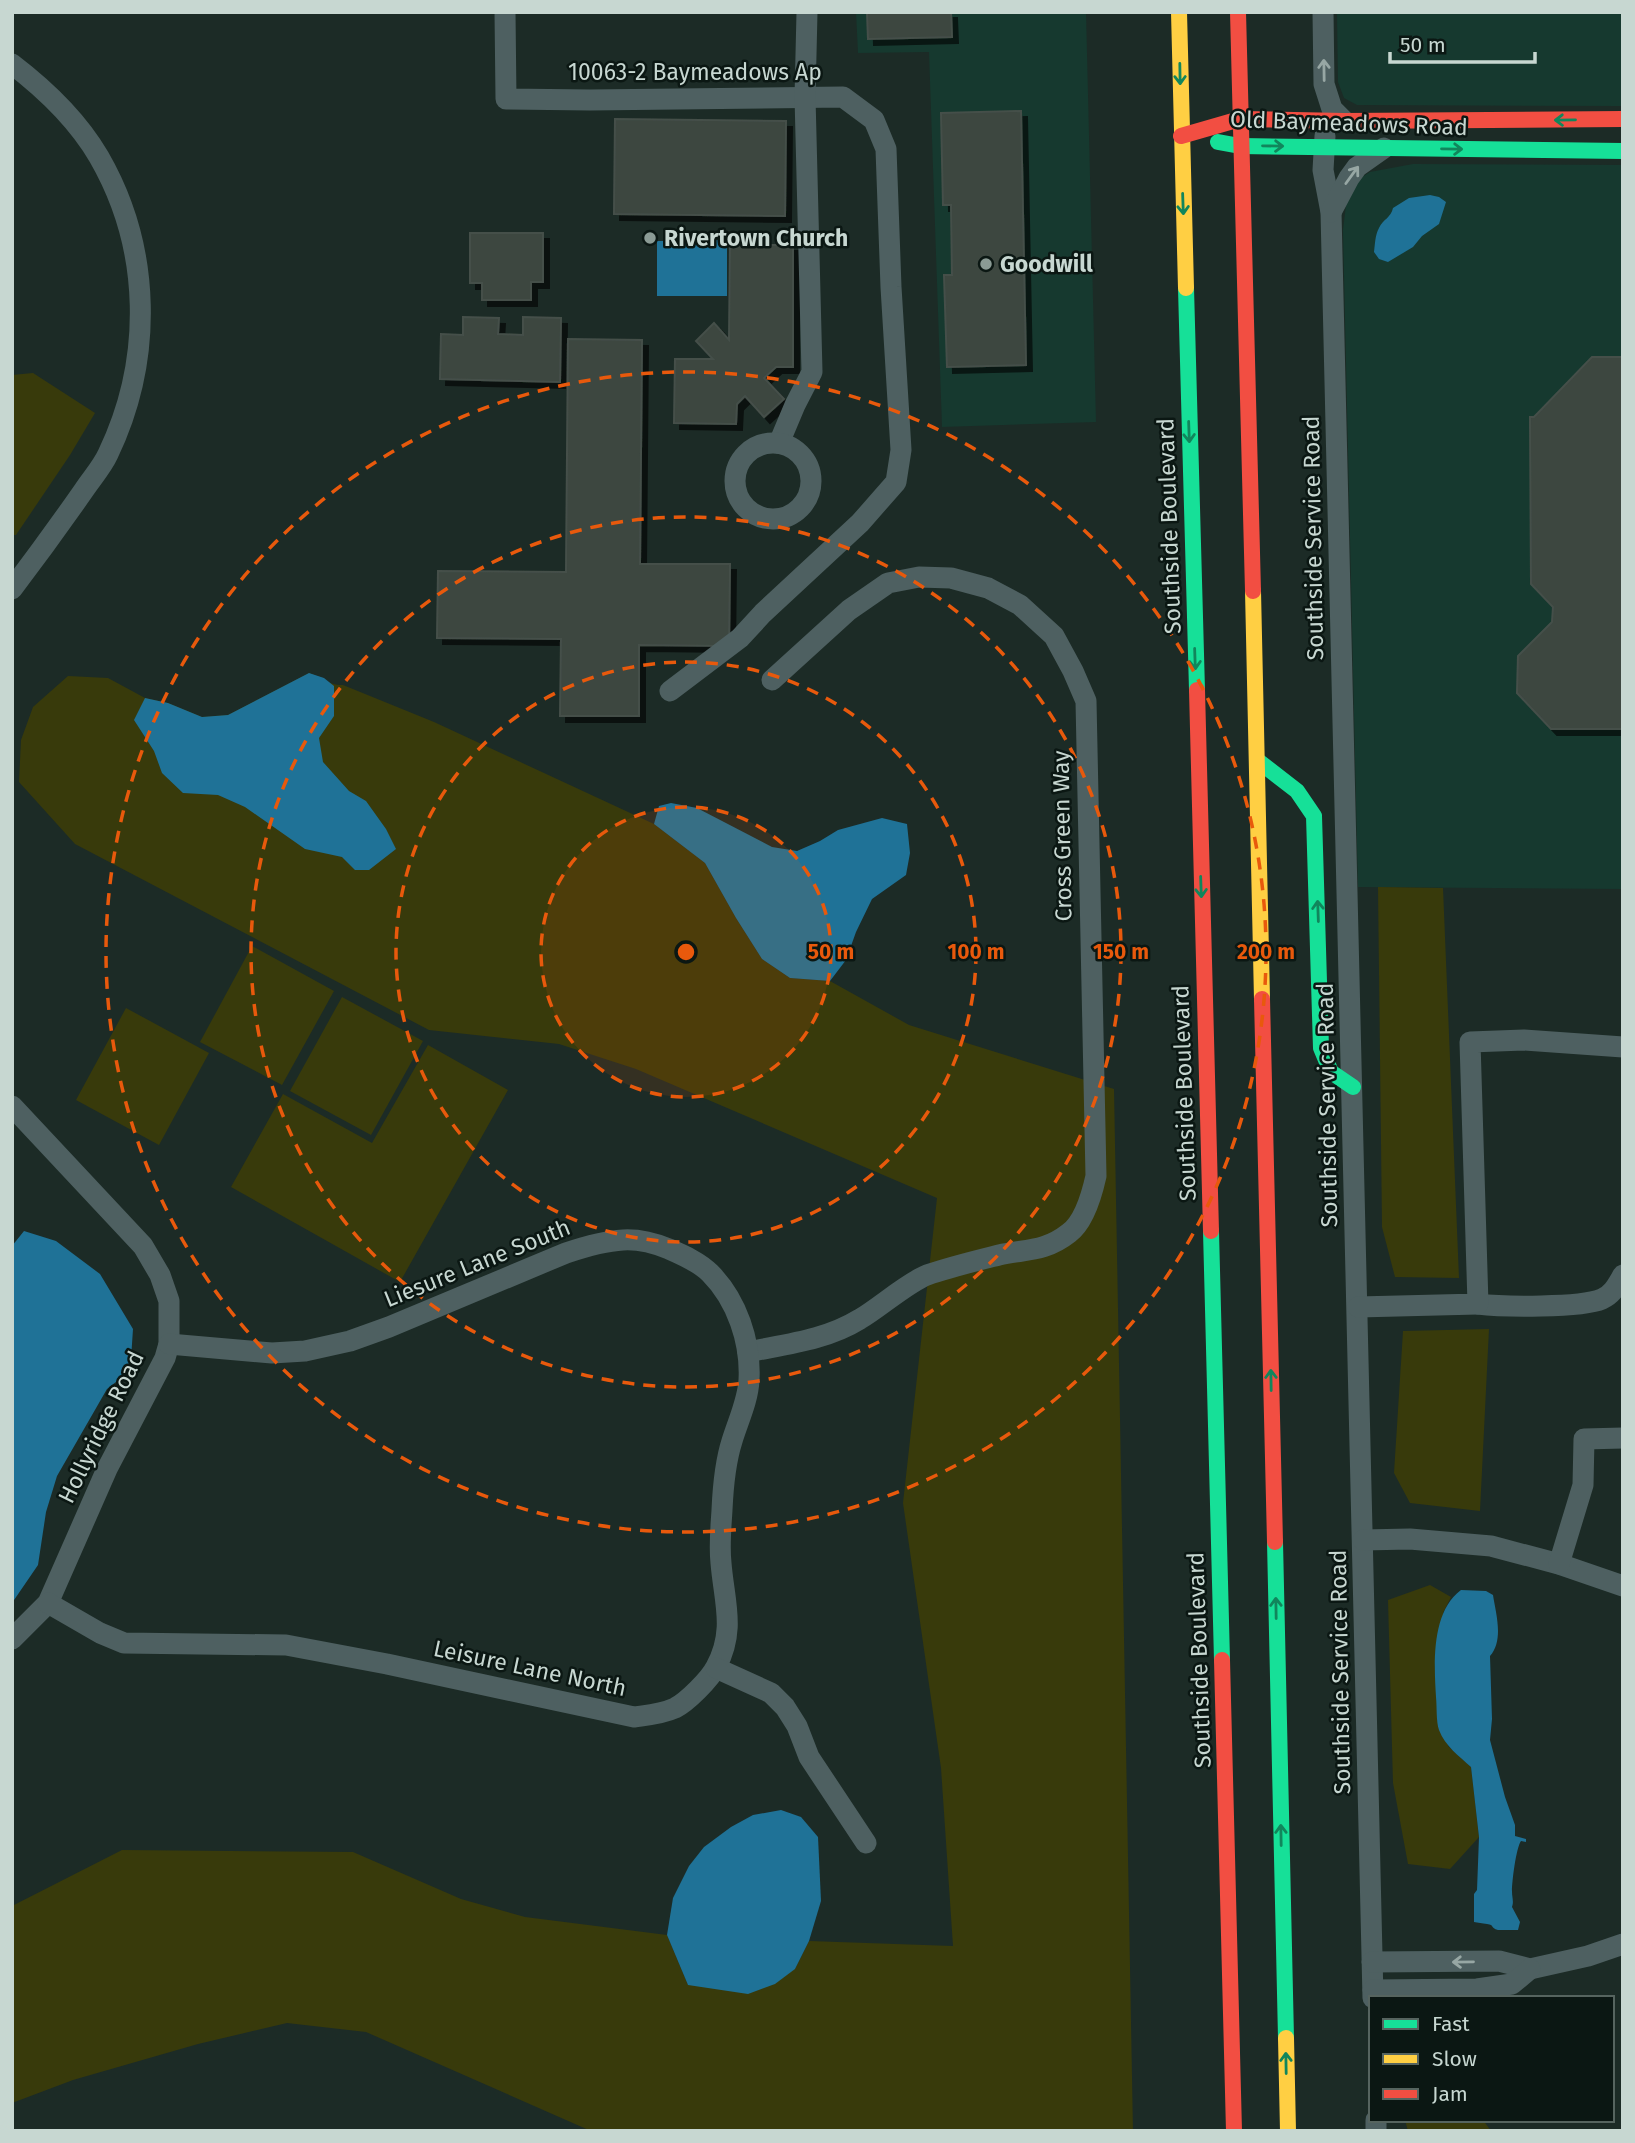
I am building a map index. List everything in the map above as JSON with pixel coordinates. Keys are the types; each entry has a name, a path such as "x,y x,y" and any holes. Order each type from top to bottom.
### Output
{"main road":[{"name":"Southside Boulevard","path":"1179,12 1234,2131"},
{"path":"1238,12 1288,2131"},
{"name":"Old Baymeadows Road","path":"1181,136 1240,119 1623,119"},
{"name":"Old Baymeadows Road","path":"1181,136 1240,146 1623,151"},
{"path":"1257,760 1296,789 1308,803 1314,816 1321,1048 1329,1070 1337,1080 1353,1087"}],"street":[{"name":"10063-2 Baymeadows Ap","path":"505,12 506,99 843,97 874,120 886,149 901,450 896,482 860,523 763,613 740,638 670,691"},
{"path":"779,443 812,372 805,97 807,12"},
{"path":"1323,12 1324,84 1334,121"},
{"path":"12,64 38,85 70,118 99,157 122,207 136,255 141,302 140,349 130,394 107,455 12,589"},
{"name":"Southside Service Road","path":"1334,121 1325,147 1323,170 1331,212 1373,1994"},
{"name":"Southside Service Road","path":"1331,212 1357,166 1384,148"},
{"name":"Cross Green Way","path":"748,1352 815,1339 837,1331 860,1320 924,1276 1049,1245 1072,1232 1089,1202 1096,1176 1086,701 1054,636 1020,606 988,588 951,578 919,577 888,583 849,610 772,680"},
{"path":"1478,1304 1470,1042 1524,1040 1623,1047"},
{"name":"Hollyridge Road","path":"12,1106 143,1246 160,1275 169,1301 169,1345 165,1358 107,1469 48,1603 12,1639"},
{"name":"Liesure Lane South","path":"169,1345 271,1353 305,1351 339,1344 389,1327 566,1253 593,1244 624,1239 652,1242 685,1256 709,1271 726,1292 739,1318 748,1352"},
{"path":"1358,1307 1478,1304 1498,1307 1587,1303 1603,1298 1615,1290 1623,1275"},
{"name":"Leisure Lane North","path":"48,1603 100,1633 124,1643 286,1645 360,1658 634,1717 677,1707 701,1686 716,1668 728,1637 720,1562 723,1488 730,1444 744,1407 749,1381 748,1352"},
{"path":"1559,1564 1583,1485 1584,1439 1623,1437"},
{"path":"1363,1540 1410,1539 1491,1546 1559,1564 1623,1586"},
{"path":"716,1668 771,1693 785,1707 797,1726 809,1757 866,1843"},
{"path":"1373,1994 1477,1989 1511,1984 1530,1969 1588,1956 1623,1944"},
{"path":"1372,1962 1499,1961 1530,1969"}],"shaded area":[{"path":"856,12 1086,12 1096,422 942,427 929,52 858,53"},
{"path":"1337,12 1623,12 1623,106 1357,105 1344,98 1338,82"},
{"path":"1413,164 1623,165 1623,889 1358,887 1343,230 1346,205 1359,179 1370,172"},
{"path":"33,373 95,413 16,535 12,535 12,375"},
{"path":"309,673 434,722 654,824 705,863 762,959 790,978 830,981 909,1025 1114,1089 1133,2131 591,2131 366,2032 287,2023 198,2044 73,2080 12,2103 12,1906 122,1850 353,1852 461,1899 525,1917 667,1935 688,1985 795,1969 809,1941 953,1946 941,1768 903,1503 937,1198 636,1069 559,1044 429,1030 75,844 19,782 21,740 33,707 68,676 108,678 145,698 168,703 202,717 228,715"},
{"path":"1378,887 1443,888 1459,1278 1395,1277 1382,1227"},
{"path":"252,946 334,991 282,1085 200,1042"},
{"path":"342,997 423,1041 371,1135 290,1091"},
{"path":"126,1008 209,1053 159,1145 76,1100"},
{"path":"428,1045 508,1090 400,1282 231,1187 283,1094 372,1143"},
{"path":"1489,1329 1480,1511 1410,1503 1394,1473 1403,1331"},
{"path":"1430,1585 1451,1597 1443,1613 1448,1746 1471,1767 1479,1837 1450,1869 1408,1864 1393,1783 1388,1600"},
{"path":"1406,2122 1484,2122 1491,2131 1408,2131"}],"water":[{"path":"1430,195 1446,202 1439,224 1422,236 1413,247 1388,262 1379,259 1374,252 1377,234 1393,208 1409,198"},
{"path":"727,240 727,296 657,296 657,241"},
{"path":"309,673 324,678 334,686 334,716 319,738 323,762 349,791 366,801 386,829 396,849 369,870 355,870 342,857 305,849 245,807 218,795 183,793 162,773 154,751 134,720 145,698 168,703 202,717 228,715"},
{"path":"671,803 697,808 772,847 797,851 838,830 882,818 907,824 910,853 906,875 872,899 846,960 830,981 790,978 762,959 705,863 654,824 659,806"},
{"path":"24,1231 56,1241 100,1274 133,1329 131,1359 121,1378 107,1389 57,1476 46,1512 38,1565 12,1603 12,1246"},
{"path":"1461,1590 1486,1591 1493,1595 1496,1610 1498,1635 1490,1656 1490,1740 1515,1825 1515,1836 1526,1839 1526,1842 1521,1841 1519,1845 1512,1891 1512,1907 1520,1922 1518,1930 1498,1930 1489,1924 1474,1922 1479,1837 1471,1767 1449,1746 1438,1726 1436,1639 1444,1611"},
{"path":"781,1810 801,1817 818,1837 821,1901 809,1941 795,1969 775,1984 748,1994 688,1985 667,1935 673,1898 689,1866 704,1847 731,1827 753,1815"}],"building":[{"path":"867,12 951,12 952,37 868,39"},
{"path":"1021,111 1026,365 947,367 944,275 952,275 951,205 943,205 941,113"},
{"path":"615,119 786,121 785,216 614,214"},
{"path":"470,233 543,233 543,282 531,282 531,300 482,300 482,283 470,283"},
{"path":"730,245 793,245 793,367 776,367 764,378 784,399 764,417 745,396 737,404 736,424 674,423 675,359 713,359 696,341 714,323 729,340"},
{"path":"463,317 499,318 498,334 523,335 523,317 561,318 560,382 440,379 441,334 463,335"},
{"path":"568,339 642,340 640,564 730,564 729,646 639,645 639,716 560,716 561,639 437,638 438,571 566,572"},
{"path":"1592,357 1623,357 1623,729 1551,729 1517,693 1518,656 1552,622 1553,607 1531,584 1530,417 1534,417"}],"traffic: fast":[{"path":"1218,142 1240,146 1623,151"},
{"path":"1186,288 1197,690"},
{"path":"1257,760 1297,791 1314,816 1321,1048 1331,1072 1353,1087"},
{"path":"1211,1231 1222,1660"},
{"path":"1275,1542 1286,2038"}],"traffic: slow":[{"path":"1179,12 1186,288"},
{"path":"1253,591 1262,999"},
{"path":"1286,2038 1288,2131"}],"traffic: jam":[{"path":"1238,12 1253,591"},
{"path":"1181,136 1240,119 1623,119"},
{"path":"1197,690 1211,1231"},
{"path":"1262,999 1275,1542"},
{"path":"1222,1660 1234,2131"}],"place":[{"name":"Rivertown Church","path":"650,238"},
{"name":"Goodwill","path":"986,264"}]}
